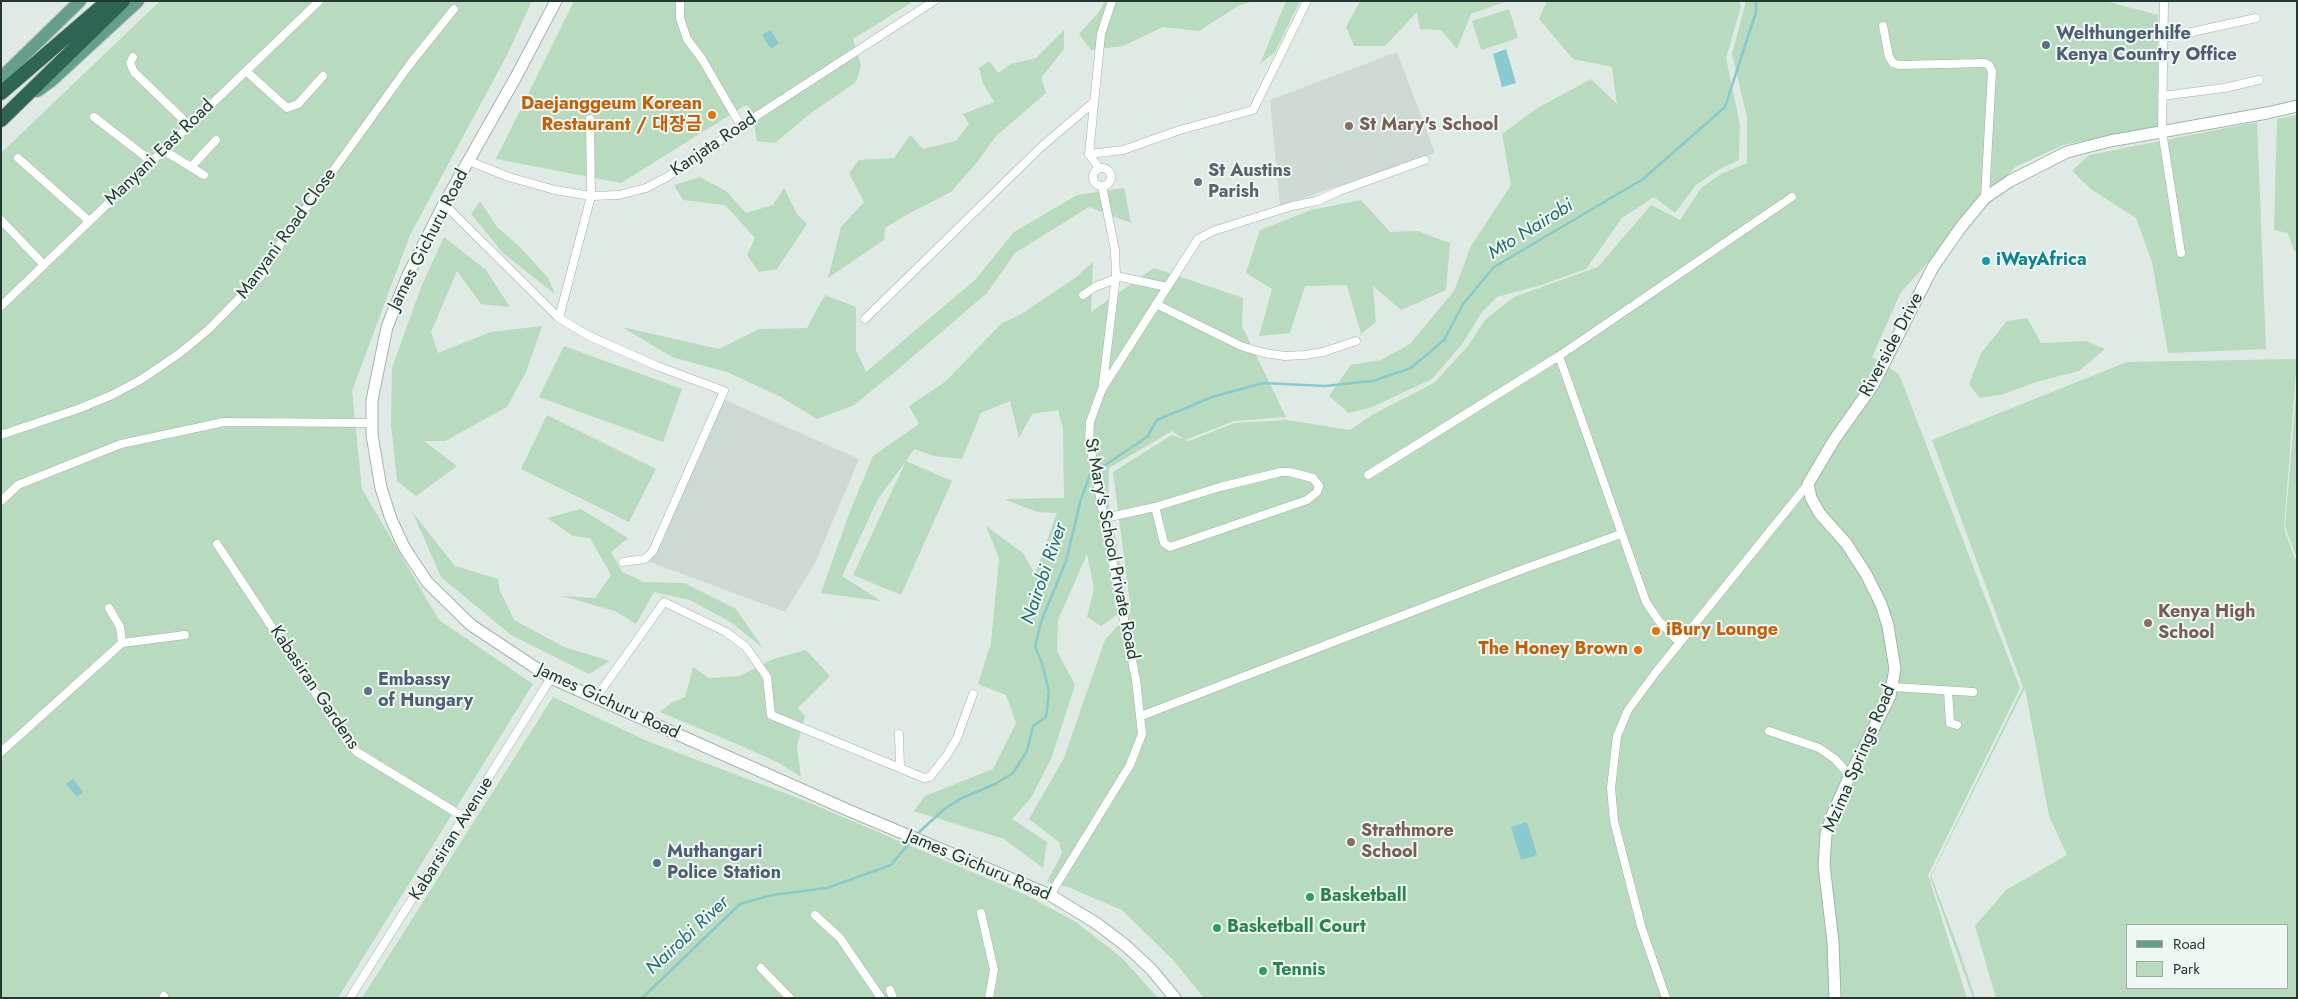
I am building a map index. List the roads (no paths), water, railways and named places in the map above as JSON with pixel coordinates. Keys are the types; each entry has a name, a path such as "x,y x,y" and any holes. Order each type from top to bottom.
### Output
{"highway":[{"path":"1,120 112,5"},
{"path":"1,93 112,5"}],"main road":[{"path":"1,86 4,75 80,1"},
{"path":"15,107 51,81 138,1"},
{"name":"James Gichuru Road","path":"556,1 444,204 408,275 387,327 372,400 372,435 381,488 391,519 404,547 427,582 471,625 551,678 919,841 1050,895 1096,923 1125,945 1151,969 1175,998"},
{"name":"Riverside Drive","path":"1808,484 1834,440 1873,385 1933,267 1961,227 1985,198 2017,177 2067,152 2162,131 2297,106"},
{"name":"Mzima Springs Road","path":"1808,484 1811,498 1820,514 1846,543 1866,574 1881,604 1888,626 1895,669 1893,687 1882,715 1850,776 1826,834 1824,865 1833,942 1835,998"}],"street":[{"name":"Manyani East Road","path":"1,306 319,1"},
{"path":"680,1 680,18 687,39 702,59 741,126"},
{"name":"Kanjata Road","path":"469,161 509,177 555,190 591,196 619,195 646,188 669,176 741,126 934,1"},
{"path":"1099,168 1089,154 1100,34 1112,1"},
{"path":"1089,154 1123,150 1180,130 1253,110 1307,1"},
{"path":"2164,5 2162,131 2181,253"},
{"name":"Manyani Road Close","path":"1,435 78,410 112,395 142,379 180,353 209,329 261,276 281,244 410,64 454,9"},
{"path":"2164,38 2256,18"},
{"path":"1883,26 1889,57 1893,63 1899,65 1985,63 1989,65 1992,71 1985,198"},
{"path":"133,57 130,64 134,72 189,125"},
{"path":"246,71 288,108 298,104 323,76"},
{"path":"2162,96 2224,88 2258,80"},
{"path":"865,319 1041,147 1094,102"},
{"path":"94,117 151,162"},
{"path":"559,318 591,196 590,119"},
{"path":"191,167 216,140"},
{"path":"163,150 204,175"},
{"path":"18,158 89,221"},
{"name":"St Mary's School Private Road","path":"1050,895 1130,765 1142,734 1141,716 1106,518 1088,432 1102,389 1198,239 1206,234 1292,206 1317,201 1339,191 1425,160"},
{"path":"1099,168 1106,169 1111,175 1109,182 1102,186 1098,185 1092,178 1095,170 1099,168"},
{"path":"1102,186 1115,250 1116,278 1102,389"},
{"path":"1368,475 1559,356 1792,197"},
{"path":"444,204 559,318 589,336 657,366 724,391 654,551 645,559 623,562"},
{"path":"1,220 44,265"},
{"path":"1083,295 1095,287 1116,278 1167,287"},
{"path":"1156,304 1241,346 1264,353 1285,356 1305,355 1323,352 1356,341"},
{"path":"1559,356 1646,602 1658,620 1678,642"},
{"path":"1,501 18,485 121,444 224,422 372,423"},
{"path":"1106,518 1155,506 1220,486 1281,472 1313,478 1319,486 1317,492 1307,500 1170,546 1164,543 1155,506"},
{"name":"Riverside Drive","path":"1666,998 1641,926 1614,821 1611,788 1617,736 1628,710 1678,642 1808,484"},
{"path":"1141,716 1518,571 1621,534"},
{"name":"Kabasiran Gardens","path":"217,544 356,752 465,818"},
{"path":"595,698 664,602 726,632 746,647 768,678 771,715 924,778 930,777 957,738 973,694"},
{"path":"109,608 120,627 122,643"},
{"path":"1,752 122,643 185,635"},
{"name":"Kabarsiran Avenue","path":"350,998 465,818 551,678"},
{"path":"1893,687 1973,692"},
{"path":"1948,691 1950,723 1957,725"},
{"path":"1769,731 1819,748 1835,759 1850,776"},
{"path":"900,734 900,768"},
{"path":"981,913 994,970 989,998"},
{"path":"815,914 840,938 881,998"},
{"path":"761,968 790,998"},
{"path":"890,990 893,998"}],"water":[{"path":"770,30 779,43 771,49 762,35"},
{"path":"1506,49 1516,83 1502,87 1493,54"},
{"path":"73,779 83,792 77,797 66,784"},
{"path":"1527,822 1537,855 1521,860 1511,827"}],"waterway":[{"name":"Mto Nairobi","path":"916,835 943,810 960,799 995,784 1013,773 1027,751 1033,726 1046,717 1049,692 1042,663 1035,647 1041,622 1066,561 1081,499 1090,475 1147,437 1157,420 1212,397 1263,383 1325,386 1372,381 1411,368 1444,340 1463,304 1494,267 1643,179 1725,107 1756,12 1756,1"},
{"name":"Nairobi River","path":"642,998 740,904 772,895 827,888 891,865 911,841"}],"place":[{"name":"Welthungerhilfe Kenya Country Office","path":"2046,45"},
{"name":"Daejanggeum Korean Restaurant / 대장금","path":"712,115"},
{"name":"St Mary's School","path":"1349,126"},
{"name":"St Austins Parish","path":"1198,182"},
{"name":"iWayAfrica","path":"1986,261"},
{"name":"Kenya High School","path":"2148,623"},
{"name":"iBury Lounge","path":"1656,631"},
{"name":"The Honey Brown","path":"1638,650"},
{"name":"Embassy of Hungary","path":"368,691"},
{"name":"Strathmore School","path":"1351,842"},
{"name":"Muthangari Police Station","path":"657,863"},
{"name":"Basketball","path":"1310,897"},
{"name":"Basketball Court","path":"1217,928"},
{"name":"Tennis","path":"1263,971"}]}
